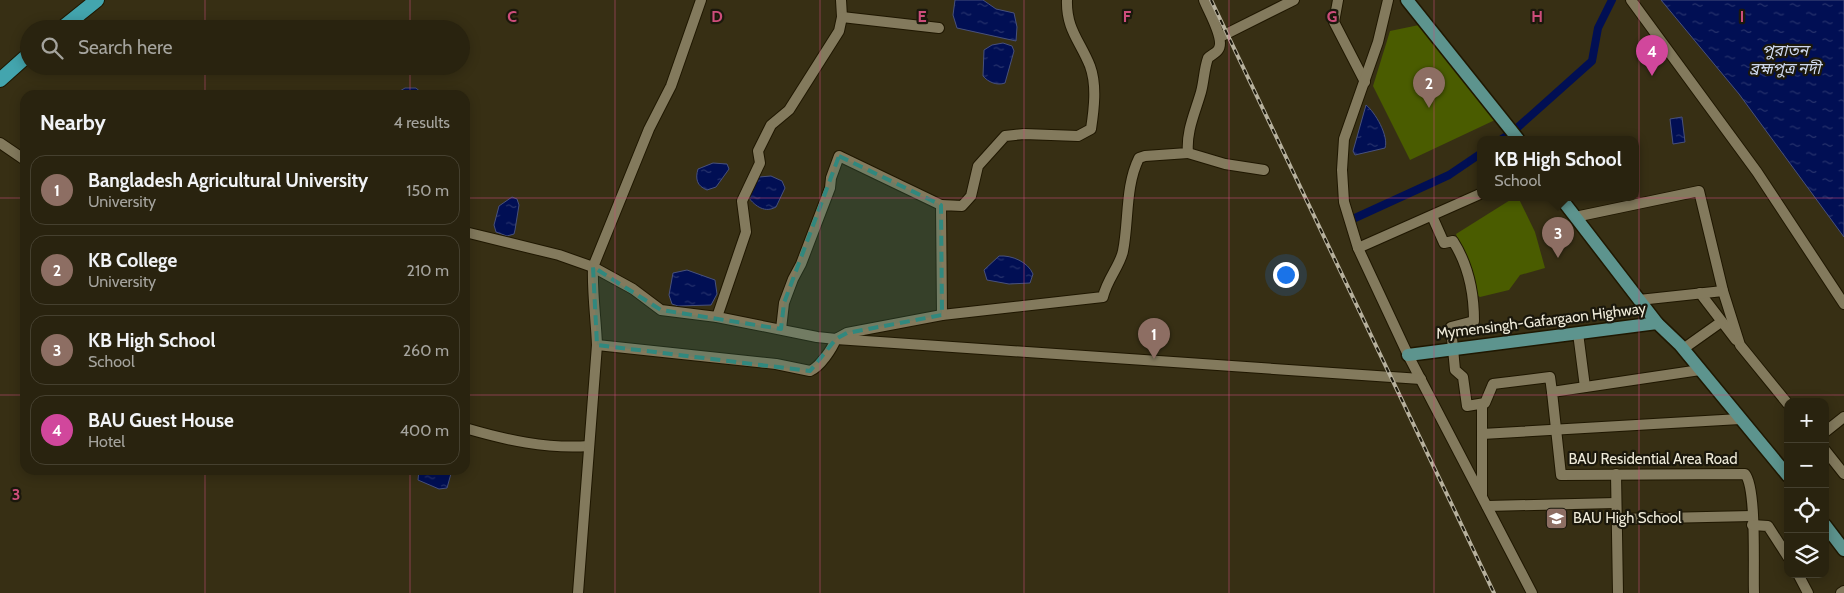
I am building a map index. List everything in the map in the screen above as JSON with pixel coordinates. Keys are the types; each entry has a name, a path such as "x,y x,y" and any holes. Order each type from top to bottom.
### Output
{"highway":[{"path":"72,20 97,0"},
{"path":"0,80 20,62"}],"main road":[{"path":"1407,0 1516,136"},
{"path":"1563,201 1657,323"},
{"name":"Mymensingh-Gafargaon Highway","path":"1408,354 1657,323 1683,349 1740,419 1783,462"},
{"path":"1829,530 1844,550"}],"street":[{"path":"578,593 597,344 592,291 593,267 650,129 671,86 701,0"},
{"path":"716,317 733,265 743,245 746,232 742,200 760,163 758,151 770,125 789,110 839,31 842,17 841,0"},
{"path":"780,329 784,303 830,188 838,156 941,205 962,206 971,196 978,166 1005,136 1024,134 1078,136 1091,128 1094,102 1093,79 1090,66 1072,33 1067,0"},
{"path":"1188,153 1187,142 1202,91 1206,63 1208,58 1218,51 1220,37 1204,0"},
{"path":"1220,37 1294,0"},
{"path":"1338,0 1334,22 1365,82"},
{"path":"1388,0 1365,82 1347,126 1342,152 1344,202 1358,248 1408,354 1532,593"},
{"path":"1631,0 1757,172 1844,304"},
{"path":"842,17 939,28"},
{"path":"0,143 20,157"},
{"path":"597,344 776,364 810,371 815,369 833,347 836,339 846,333 942,315 1103,297 1106,283 1123,253 1132,177 1139,158 1188,153 1225,164 1264,170"},
{"path":"1575,217 1699,191 1723,291 1740,346"},
{"path":"1358,248 1477,195"},
{"path":"941,205 942,315"},
{"path":"1432,216 1444,243 1451,241 1457,247 1467,268 1474,296 1474,321 1451,328 1455,370 1463,377 1467,406 1482,404"},
{"path":"470,233 559,255 593,267 633,289 661,310 716,317 836,339 1421,379"},
{"path":"1639,300 1723,291"},
{"path":"1700,293 1721,322 1784,399"},
{"path":"1683,349 1721,322"},
{"path":"1578,333 1585,387"},
{"path":"1484,501 1482,404 1493,384 1550,377 1552,392 1700,370"},
{"name":"BAU Residential Area Road","path":"1552,392 1562,474 1746,474 1750,482 1754,593"},
{"path":"1829,429 1844,417"},
{"path":"1482,434 1740,419"},
{"path":"470,429 511,441 565,448 589,446"},
{"path":"1829,455 1844,474"},
{"path":"1616,474 1618,593"},
{"path":"1484,501 1616,503"},
{"path":"1616,519 1752,520 1768,526 1784,551"},
{"path":"1800,578 1808,593"}],"highlighted area":[{"path":"839,156 941,205 942,315 847,333 836,339 810,371 597,345 593,267 661,310 781,329 784,303"}],"green space":[{"path":"1419,25 1495,120 1410,160 1373,86 1390,31"},
{"path":"1509,201 1520,201 1535,232 1545,268 1520,275 1509,290 1480,297 1475,294 1456,234"}],"water":[{"path":"955,0 983,0 996,9 1014,13 1017,27 1016,41 957,28 953,15"},
{"name":"পুরাতন ব্রহ্মপুত্র নদী","path":"1661,0 1844,0 1844,237 1739,94"},
{"path":"1003,43 1012,46 1014,51 1005,83 996,84 983,76 984,50 992,45"},
{"path":"405,88 416,88 418,90 402,90"},
{"path":"1366,105 1383,131 1386,143 1385,148 1355,155 1353,151"},
{"path":"1682,117 1685,142 1673,144 1670,119"},
{"path":"713,163 727,164 729,169 716,187 707,190 699,184 697,173 698,169"},
{"path":"771,176 782,181 785,188 776,207 764,209 754,204 748,197 759,177"},
{"path":"512,197 517,199 519,205 514,234 507,236 496,232 494,225 499,206"},
{"path":"999,256 1014,258 1027,266 1033,274 1030,283 1009,284 987,280 984,270"},
{"path":"687,270 715,280 717,294 711,305 678,306 672,304 669,295 673,273"},
{"path":"418,475 451,475 447,488 439,489 418,480"}],"waterway":[{"path":"1517,128 1592,61 1598,28 1612,0"},
{"path":"1355,218 1449,175 1477,156"}],"railway":[{"path":"1211,0 1494,593"}],"place":[{"name":"BAU Guest House","path":"1652,76"},
{"name":"KB College","path":"1429,108"},
{"name":"KB High School","path":"1558,258"},
{"name":"Bangladesh Agricultural University","path":"1154,359"},
{"name":"BAU High School","path":"1557,518"}]}
